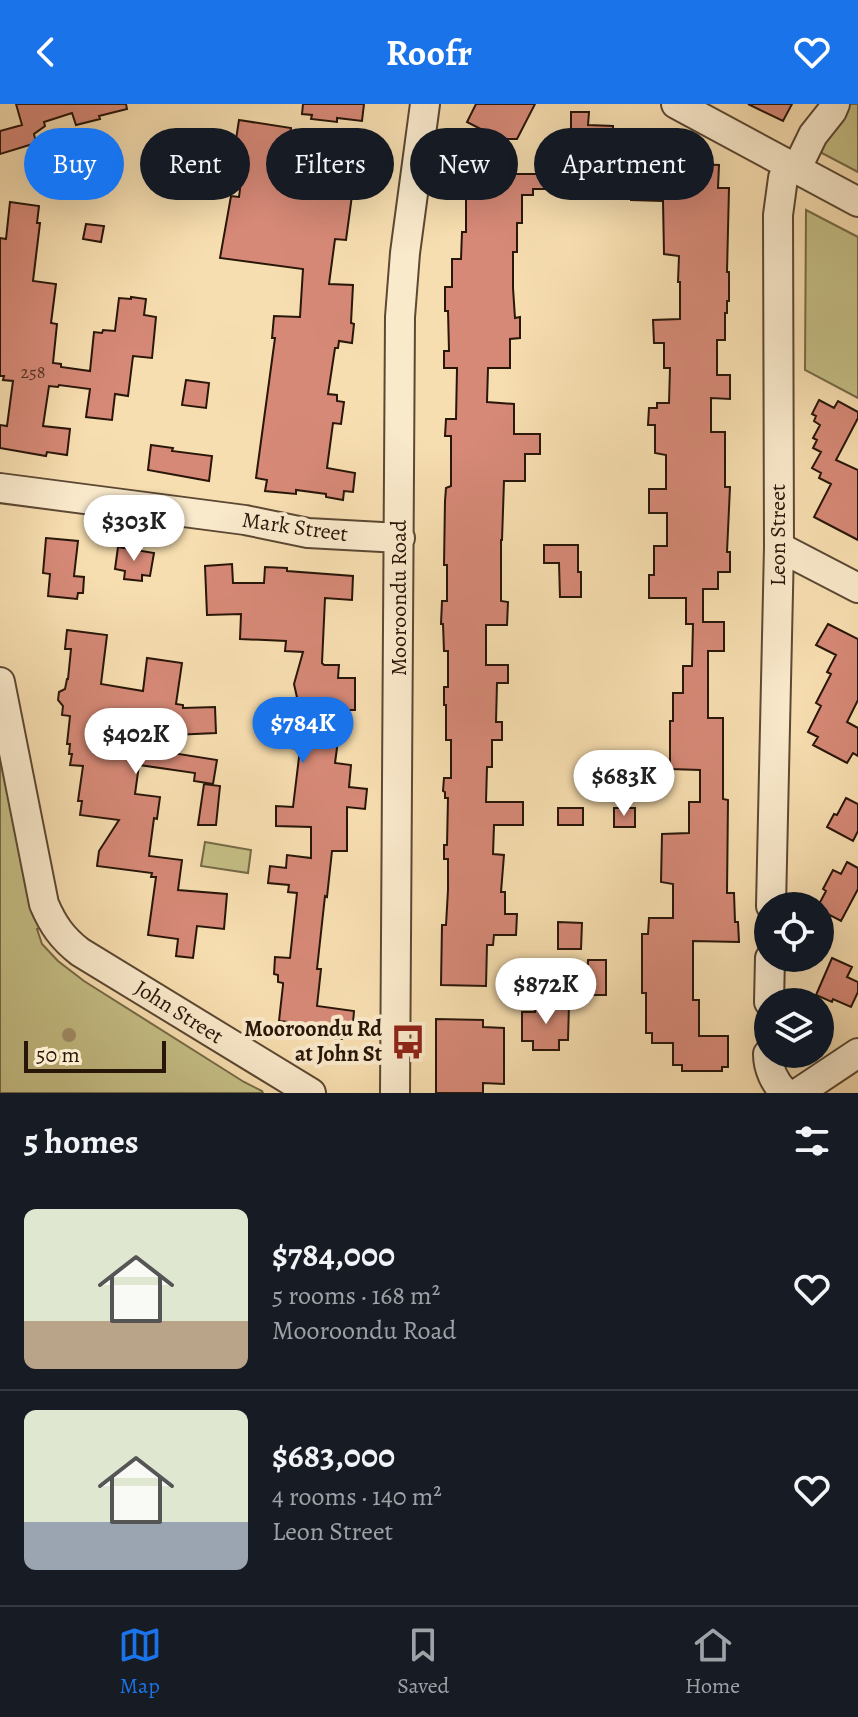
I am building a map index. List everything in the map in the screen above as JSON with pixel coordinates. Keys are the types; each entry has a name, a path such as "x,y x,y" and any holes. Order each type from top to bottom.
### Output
{"street":[{"name":"Mooroondu Road","path":"395,1093 400,317 405,253 425,104"},
{"path":"676,104 858,202"},
{"name":"Leon Street","path":"771,892 779,547 778,215 783,178 835,104"},
{"name":"Mark Street","path":"0,488 245,520 308,533 400,538"},
{"path":"779,547 858,588"},
{"name":"John Street","path":"0,682 44,904 53,925 80,952 311,1093"},
{"path":"798,1093 858,1053"},
{"path":"771,1068 776,1083 785,1093"}],"shaded area":[{"path":"842,104 858,104 858,172 818,151"},
{"path":"806,210 858,237 858,398 805,370"},
{"path":"0,682 53,925 37,929 42,944 84,981 263,1093 0,1093"},
{"path":"205,842 251,850 248,873 201,866"}],"building":[{"path":"16,104 126,104 127,109 76,125 72,113 44,122 42,128 24,128 24,147 0,154 0,131 22,125"},
{"path":"303,104 364,104 362,121 311,119 312,115 302,114"},
{"path":"476,104 535,104 518,137 518,128 479,128 467,122"},
{"path":"748,104 792,104 783,121"},
{"path":"571,112 589,112 588,125 613,126 613,128 571,128"},
{"path":"239,120 291,128 266,128 266,200 351,200 346,240 335,239 329,284 353,285 352,343 339,341 338,348 335,348 328,394 337,395 337,401 344,402 341,424 333,423 327,468 355,473 353,492 344,491 343,500 296,490 296,494 265,491 267,480 256,478 275,338 272,338 274,316 300,317 303,269 220,258 230,200 250,200 250,128 238,128"},
{"path":"714,165 719,165 718,188 729,188 729,301 725,313 725,340 717,340 717,375 730,375 730,399 711,398 711,432 725,432 725,487 730,487 727,552 730,552 730,572 718,572 718,589 703,589 703,622 724,622 724,651 708,651 708,718 723,718 723,799 728,800 727,893 734,893 739,942 693,941 693,1000 699,1000 699,1036 728,1036 728,1067 722,1067 722,1071 682,1071 682,1065 673,1065 673,1043 652,1043 652,1033 646,1033 646,993 642,993 642,934 648,934 649,918 673,918 673,884 661,882 662,834 689,833 689,802 700,802 700,770 670,769 673,693 683,693 683,666 692,666 693,624 686,624 686,598 649,598 649,575 654,575 654,546 667,546 667,513 649,513 649,489 666,489 666,455 655,453 655,425 648,425 649,408 657,408 657,403 669,403 670,368 664,368 664,343 654,343 653,320 680,319 679,256 664,254 663,201 631,200 714,200"},
{"path":"518,174 534,174 533,195 522,195 522,223 517,223 517,252 513,252 515,318 520,317 520,338 510,339 510,368 488,368 487,402 514,404 514,434 540,434 540,454 525,454 525,481 504,481 501,601 508,602 507,625 486,625 486,665 508,665 508,683 497,683 496,722 502,722 502,740 492,740 492,767 487,767 486,802 523,802 523,825 494,825 493,854 504,855 501,892 505,892 505,914 517,914 516,935 494,935 493,945 487,945 486,986 441,985 442,925 446,925 448,890 448,859 444,859 444,845 447,845 448,798 445,798 443,791 444,778 451,778 451,740 446,740 444,705 444,687 448,687 448,651 444,651 441,624 442,601 447,601 445,501 446,488 451,486 451,436 445,436 446,419 456,419 457,368 444,368 444,351 449,351 445,287 452,287 452,259 461,259 462,232 466,232 466,200 518,200"},
{"path":"10,202 39,206 33,281 56,284 51,323 57,324 53,363 90,371 94,332 115,331 119,298 146,299 144,315 156,317 152,358 133,356 128,396 115,394 112,420 86,417 90,389 49,386 43,426 70,429 67,455 47,452 46,456 0,448 0,425 7,426 13,381 3,380 4,376 0,376 0,238 6,239"},
{"path":"86,224 104,226 101,242 83,239"},
{"path":"186,380 209,383 206,408 182,405"},
{"path":"819,400 834,408 838,401 858,412 858,418 836,460 858,470 858,540 814,517 831,484 819,478 821,473 812,468 821,452 813,448 817,440 813,438 820,425 814,421 816,416 812,414"},
{"path":"151,445 212,456 209,481 148,470"},
{"path":"46,538 78,541 74,576 84,577 83,593 78,593 77,599 48,596 50,574 43,573"},
{"path":"544,545 578,545 581,597 560,597 559,563 544,563"},
{"path":"118,547 154,553 150,576 142,575 142,581 124,579 125,571 115,569"},
{"path":"232,564 233,583 264,583 265,567 353,576 352,600 325,598 322,663 339,665 338,678 355,678 355,710 342,710 335,763 351,765 349,787 367,789 365,809 347,807 347,851 332,851 317,969 321,969 317,1006 354,1011 352,1035 342,1034 342,1039 295,1035 296,1023 279,1021 283,983 278,982 278,975 274,974 275,957 290,958 297,893 288,892 289,885 268,883 270,866 286,868 287,855 311,858 311,827 276,826 276,806 293,807 300,749 282,747 287,709 300,711 294,684 303,652 285,651 286,641 240,639 241,614 207,615 205,566"},
{"path":"828,624 858,639 858,700 847,722 858,728 858,756 853,753 847,763 813,745 818,737 808,732 821,706 816,703 831,674 827,672 836,655 816,645"},
{"path":"67,630 107,635 101,684 143,691 147,658 182,663 176,704 183,705 183,708 215,707 216,733 129,737 128,746 217,760 213,784 194,781 195,773 139,765 135,794 160,797 149,856 182,860 178,890 227,894 224,929 197,926 193,958 176,956 178,939 148,935 156,877 151,877 152,873 97,866 99,851 119,820 80,815 82,801 78,801 83,766 70,765 72,754 69,754 70,744 67,744 70,716 62,715 63,706 58,700 59,692 65,689 68,679 71,649 65,649"},
{"path":"204,784 220,786 216,825 198,825"},
{"path":"846,798 858,804 858,831 853,841 827,827"},
{"path":"558,808 583,808 583,825 558,825"},
{"path":"614,808 635,808 635,827 614,827"},
{"path":"847,862 858,868 858,889 841,921 834,917 834,892 823,889 833,870 841,874"},
{"path":"558,922 582,923 581,949 558,949"},
{"path":"834,959 852,967 847,977 858,982 858,992 851,1007 834,999 834,988 819,988 826,972 834,972"},
{"path":"588,960 606,960 606,995 587,995"},
{"path":"569,1004 568,1040 559,1040 559,1050 533,1050 533,1041 522,1041 522,1012 535,1012 535,1005"},
{"path":"436,1019 483,1020 483,1027 504,1028 504,1084 483,1083 483,1093 436,1093"}],"place":[{"name":"Mooroondu Rd at John St","path":"408,1042"}]}
